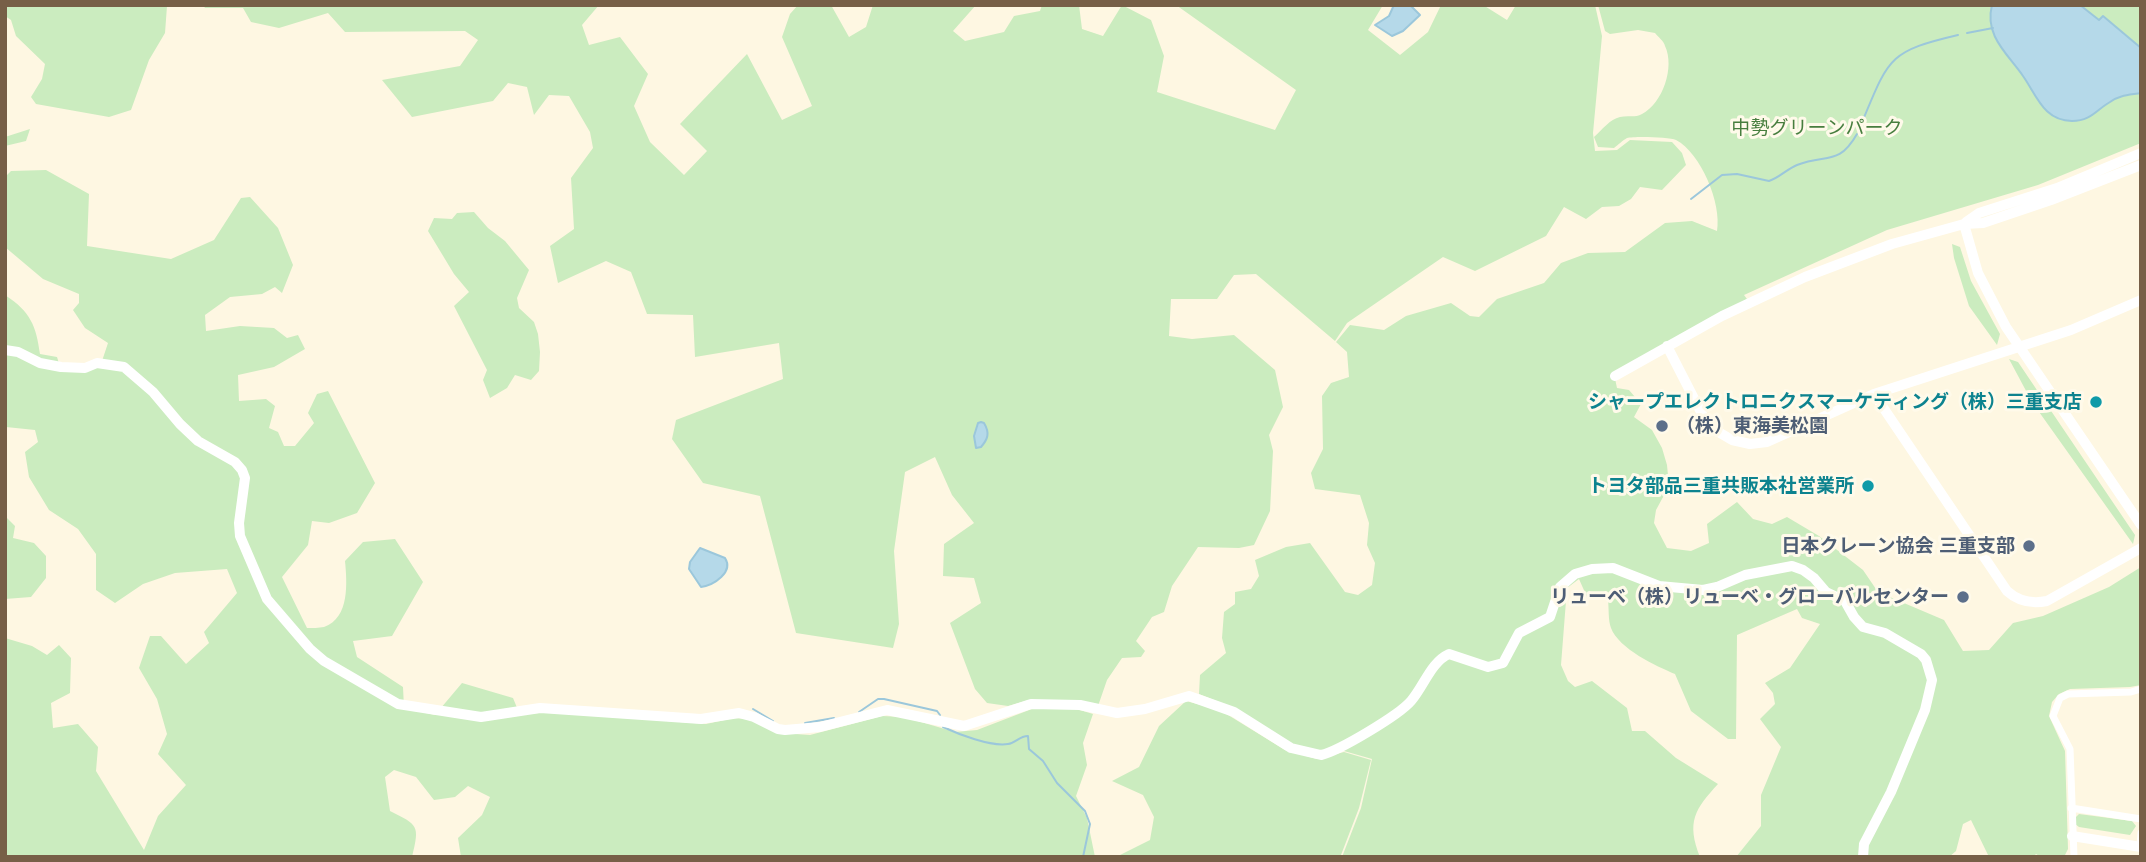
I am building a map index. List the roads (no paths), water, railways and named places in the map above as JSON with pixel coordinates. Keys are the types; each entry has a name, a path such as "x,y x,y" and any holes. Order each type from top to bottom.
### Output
{"main road":[{"path":"1964,224 1979,213 2057,188 2141,153"},
{"path":"1615,376 1722,316 1805,277 1892,244 1964,224 1983,223 2141,165"},
{"path":"1964,224 1972,257 1986,291 2141,525"},
{"path":"1667,346 1707,421 1720,434 1738,442 1755,444 1773,440 1874,394 2071,330 2141,300"},
{"path":"5,349 40,363 85,368 97,363 110,364 124,367 135,375 193,436 235,462 242,470 245,482 239,523 244,546 267,599 310,649 336,670 388,700 444,713 481,717 554,708 701,719 739,713 785,730 820,727 887,710 964,726 1031,704 1080,705 1117,713 1145,709 1189,696 1234,712 1291,748 1321,755 1400,712 1412,700 1441,657 1449,654 1488,667 1503,663 1519,633 1550,617 1557,591 1575,574 1592,569 1613,568 1660,586 1703,590 1745,575 1798,567 1814,578 1826,592 1845,601 1863,626 1885,634 1922,654 1932,680 1917,731 1891,792 1864,844 1863,857"},
{"path":"1874,394 2007,591 2019,600 2032,603 2047,601 2141,548"},
{"path":"2073,836 2141,846 2139,857"}],"street":[{"path":"2074,857 2070,749 2053,720 2055,706 2060,698 2068,694 2131,692 2141,689"},
{"path":"2071,808 2141,819"},
{"path":"2141,833 2141,846"}],"water":[{"path":"1394,5 1410,5 1420,15 1403,31 1392,36 1375,25 1389,16"},
{"path":"1992,5 2080,5 2099,20 2103,16 2141,48 2141,93 2117,98 2084,119 2072,121 2054,117 2042,106 1994,35 1990,16"},
{"path":"981,422 986,427 987,436 981,447 976,448 974,436 978,423"},
{"path":"700,548 725,558 727,563 725,573 721,577 712,584 701,587 689,569 690,562"}],"waterway":[{"path":"1967,33 1993,28"},
{"path":"1863,120 1879,82 1895,60 1918,46 1958,35"},
{"path":"1691,199 1722,175 1737,174 1769,181 1797,165 1837,155 1844,151 1857,134"},
{"path":"859,712 878,699 884,699 937,711 940,715"},
{"path":"753,709 773,721"},
{"path":"805,723 834,718"},
{"path":"943,727 993,744 1008,744 1028,736 1029,749 1043,761 1057,783 1085,811 1090,824 1083,857"}],"place":[{"name":"シャープエレクトロニクスマーケティング（株）三重支店","path":"2096,402"},
{"name":"（株）東海美松園","path":"1662,426"},
{"name":"トヨタ部品三重共販本社営業所","path":"1868,486"},
{"name":"日本クレーン協会 三重支部","path":"2029,546"},
{"name":"リューベ（株）リューベ・グローバルセンター","path":"1963,597"}],"park label":[{"name":"中勢グリーンパーク","path":"1817,128"}]}
